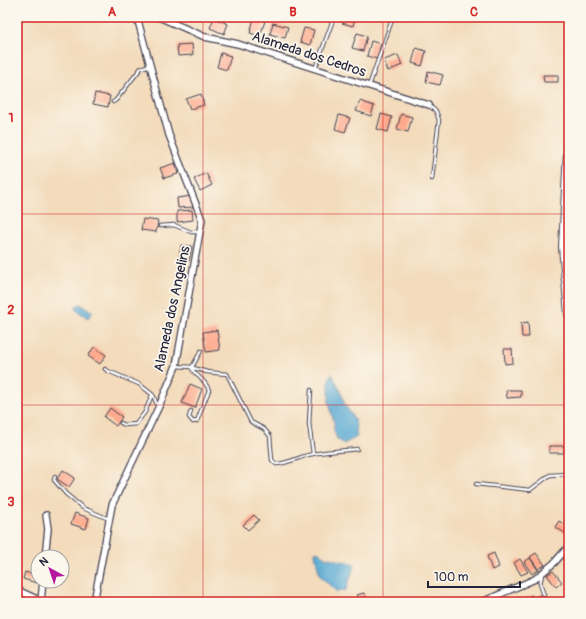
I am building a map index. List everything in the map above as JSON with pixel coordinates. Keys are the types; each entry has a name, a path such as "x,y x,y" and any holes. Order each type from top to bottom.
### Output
{"main road":[{"path":"569,132 566,247 569,314"}],"street":[{"name":"Alameda dos Angelins","path":"94,602 112,505 159,407 176,366 202,220 169,135 137,17"},
{"name":"Alameda dos Cedros","path":"159,17 205,36 238,44 428,105"},
{"path":"46,515 48,529 46,549"},
{"path":"482,602 535,579 554,563 569,546"},
{"path":"17,590 44,601 43,589"}],"lane":[{"path":"315,69 334,17"},
{"path":"369,86 394,17"},
{"path":"113,102 140,68 150,64"},
{"path":"428,105 436,111 439,120 432,179"},
{"path":"160,226 174,225 191,232 200,232"},
{"path":"190,367 192,367 201,351"},
{"path":"176,366 190,367 207,372 228,374 251,422 264,430 270,436 272,460 276,464 313,454 357,449"},
{"path":"190,367 193,372 206,382 209,390 197,421 193,422 189,417 191,412"},
{"path":"105,369 140,384 152,395 159,407"},
{"path":"310,390 309,423 313,454"},
{"path":"121,423 125,425 136,424 145,412 152,395"},
{"path":"476,484 530,490 550,475 569,474"},
{"path":"55,476 54,480 66,494 83,508 109,519"},
{"path":"543,572 540,584 544,595"}],"water":[{"path":"80,304 93,312 88,318 76,310 76,306"},
{"path":"332,374 341,392 345,405 355,420 357,437 344,444 337,439 334,431 334,423 329,402 329,378"},
{"path":"318,551 325,557 355,564 346,590 337,592 320,576 315,555 315,552"}],"building":[{"path":"344,17 355,17 353,26 342,23"},
{"path":"214,18 228,24 224,34 210,28"},
{"path":"254,18 265,21 260,36 250,33"},
{"path":"273,23 288,27 285,38 270,34"},
{"path":"304,28 314,30 310,45 300,42"},
{"path":"357,33 367,36 363,51 352,48"},
{"path":"371,41 381,44 377,59 367,56"},
{"path":"192,44 193,55 178,56 177,45"},
{"path":"416,48 426,51 422,66 412,63"},
{"path":"221,53 231,56 227,70 217,67"},
{"path":"398,55 402,65 388,71 384,60"},
{"path":"428,71 443,75 440,85 426,82"},
{"path":"543,75 558,75 558,82 544,82"},
{"path":"95,93 110,96 108,107 93,104"},
{"path":"201,94 204,105 190,109 186,99"},
{"path":"360,101 374,106 371,116 356,111"},
{"path":"381,114 392,117 388,132 377,129"},
{"path":"401,114 412,117 408,132 397,129"},
{"path":"339,115 350,118 345,132 335,129"},
{"path":"175,163 178,174 164,178 160,168"},
{"path":"206,173 212,185 200,191 194,179"},
{"path":"192,196 193,207 178,208 177,198"},
{"path":"192,210 193,220 177,222 177,211"},
{"path":"143,219 158,221 156,232 141,230"},
{"path":"181,245 192,246 189,261 179,260"},
{"path":"528,322 529,337 522,337 521,323"},
{"path":"217,330 220,350 206,352 203,332"},
{"path":"94,347 106,355 100,364 88,356"},
{"path":"504,349 512,349 513,363 505,364"},
{"path":"190,384 202,389 195,408 182,403"},
{"path":"506,390 521,390 521,397 507,398"},
{"path":"110,408 122,417 116,426 104,417"},
{"path":"549,446 564,446 564,453 549,453"},
{"path":"63,470 75,478 69,487 57,479"},
{"path":"75,513 89,518 86,529 71,524"},
{"path":"254,515 259,520 248,530 243,525"},
{"path":"559,521 569,527 568,535 555,527"},
{"path":"494,553 499,567 492,570 487,556"},
{"path":"536,553 545,565 538,569 530,557"},
{"path":"530,558 538,570 532,574 524,562"},
{"path":"520,559 528,572 521,575 514,563"},
{"path":"553,571 562,582 556,587 547,575"},
{"path":"25,572 30,574 30,581 23,579"},
{"path":"364,593 368,602 360,602 357,595"},
{"path":"542,594 545,602 516,602 532,595 533,598"}]}
